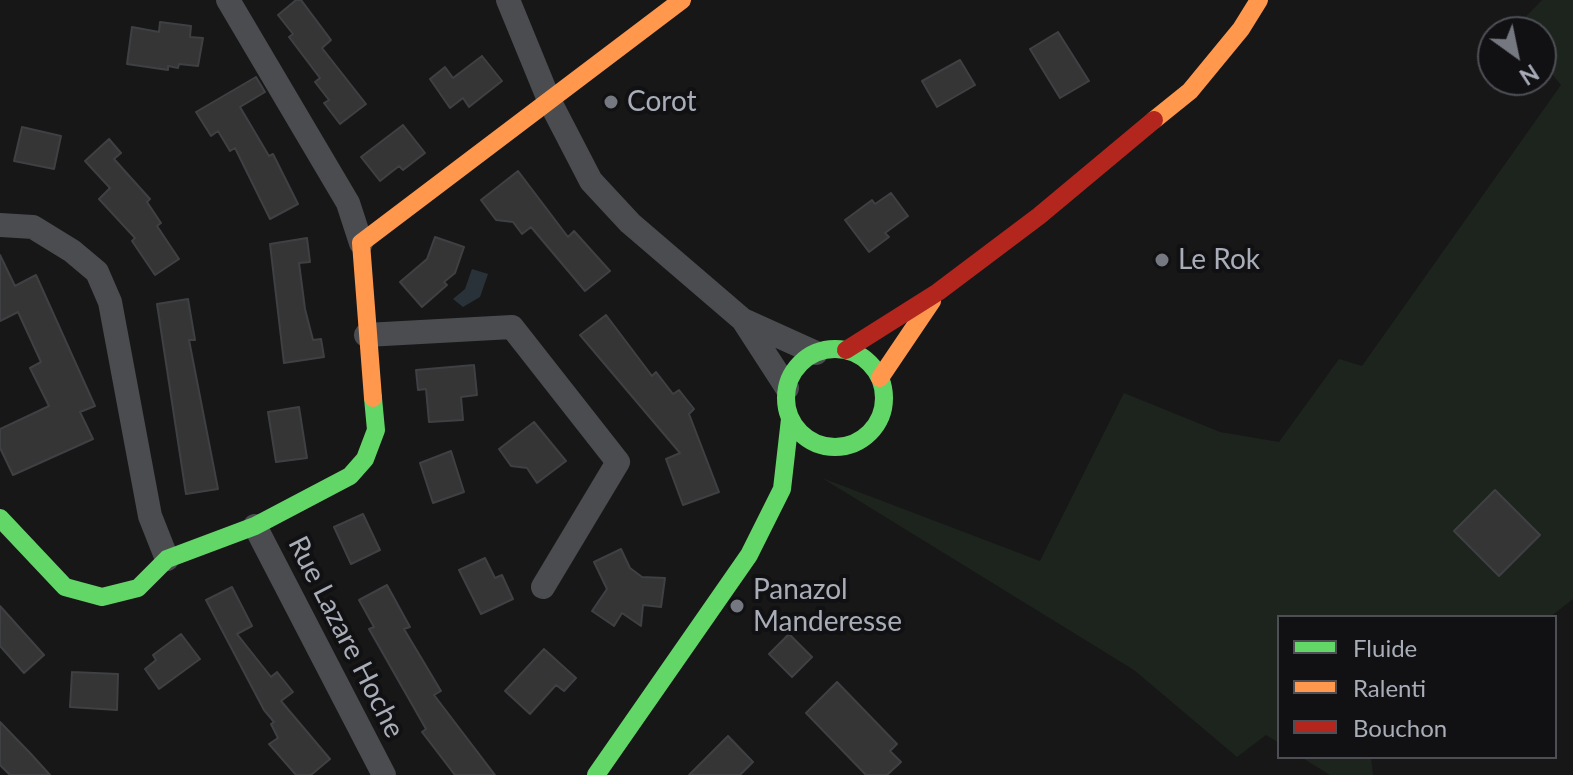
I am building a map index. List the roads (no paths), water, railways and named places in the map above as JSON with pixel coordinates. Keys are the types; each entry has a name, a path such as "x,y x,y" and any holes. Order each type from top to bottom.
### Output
{"street":[{"path":"0,518 65,587 102,597 138,588 167,559 255,526 350,476 365,459 376,430 361,243 348,203 228,0"},
{"path":"508,0 549,100 591,181 630,223 743,320 816,353 846,350 860,355 880,378 884,408 875,429 820,461"},
{"path":"361,243 682,0"},
{"path":"846,350 938,292 1039,216 1190,91 1254,3"},
{"path":"0,225 33,227 72,251 97,272 110,302 150,516 167,559"},
{"path":"880,378 938,292"},
{"path":"743,320 787,388"},
{"path":"366,335 512,327 618,462 543,587"},
{"path":"596,775 749,555 782,489 790,419 787,388 792,373 816,353"},
{"path":"790,419 811,441 840,447"},
{"path":"782,489 800,475"},
{"name":"Rue Lazare Hoche","path":"255,526 384,775"}],"place":[{"name":"Corot","path":"611,102"},
{"name":"Le Rok","path":"1162,260"},
{"name":"Panazol Manderesse","path":"737,606"}]}
